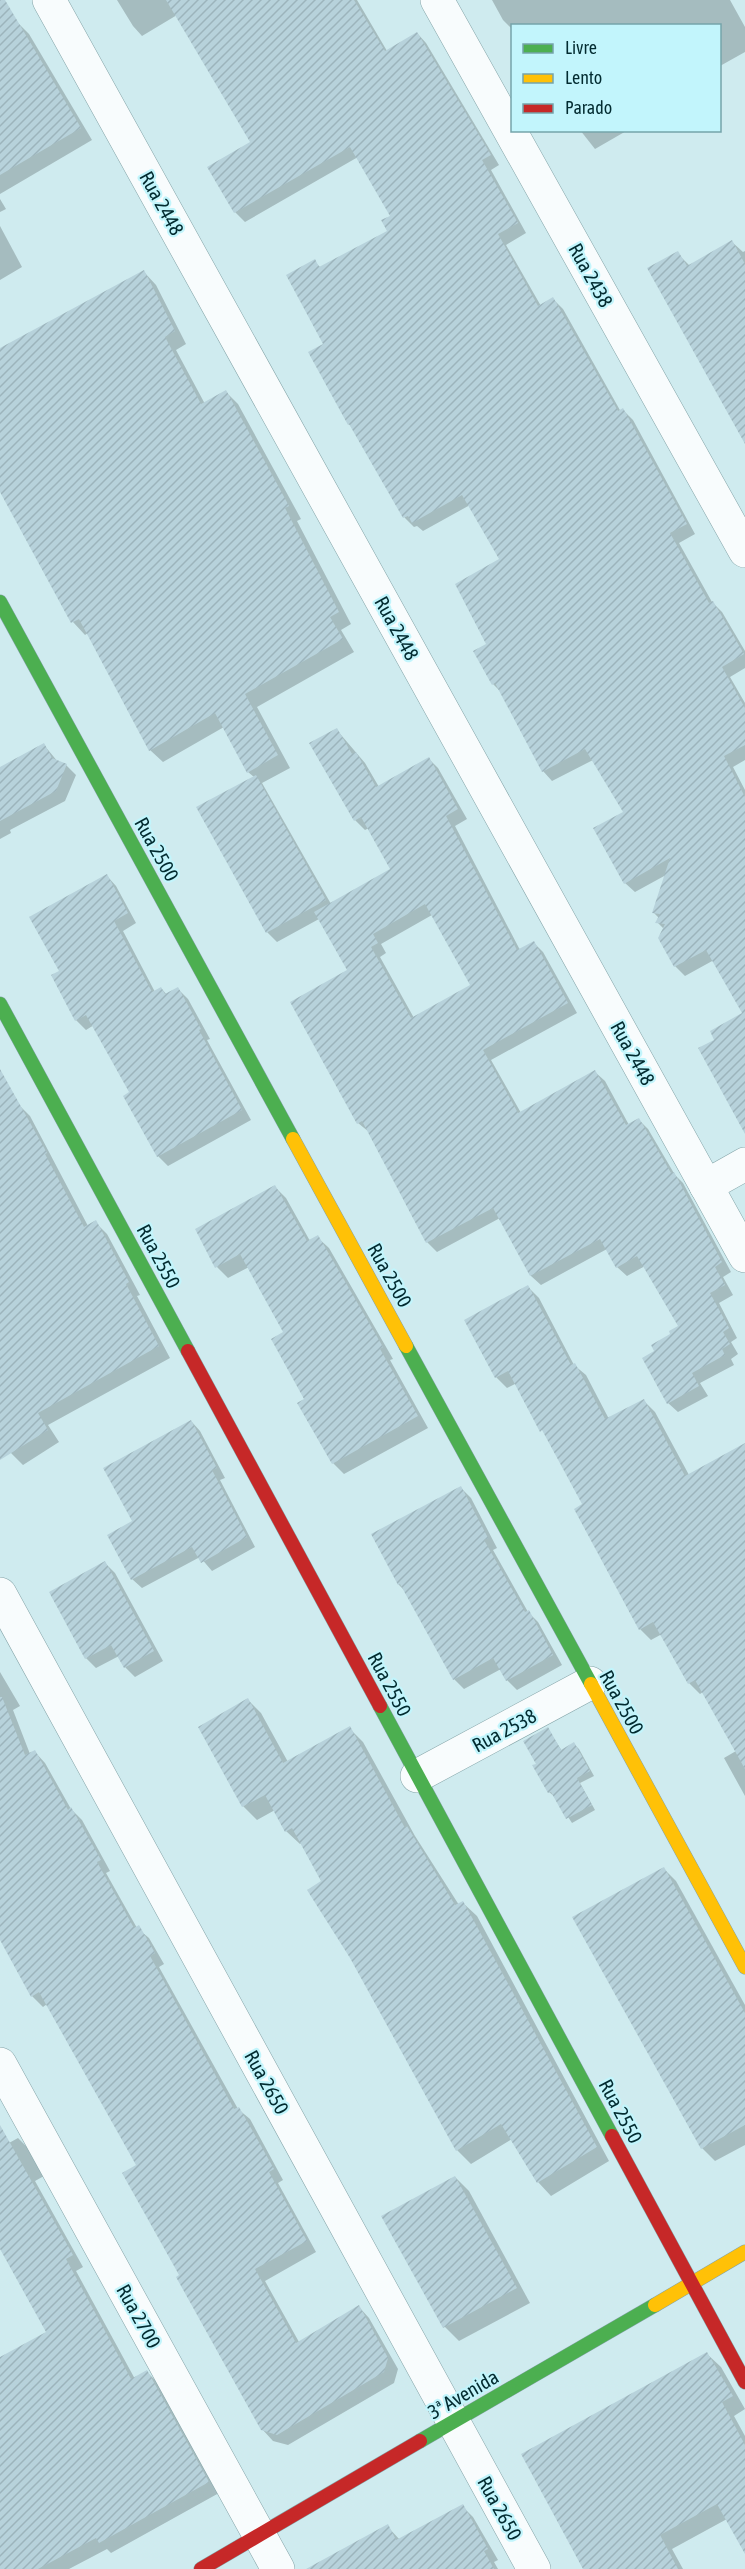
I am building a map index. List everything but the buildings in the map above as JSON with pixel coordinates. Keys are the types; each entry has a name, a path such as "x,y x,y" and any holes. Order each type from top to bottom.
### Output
{"main road":[{"name":"Rua 2500","path":"0,602 745,1967"},
{"name":"Rua 2550","path":"0,1004 745,2382"},
{"name":"3ª Avenida","path":"201,2569 745,2252"}],"street":[{"name":"Rua 2448","path":"49,0 745,1256"},
{"name":"Rua 2438","path":"437,0 745,550"},
{"path":"706,1186 745,1164"},
{"name":"Rua 2650","path":"0,1594 534,2569"},
{"name":"Rua 2538","path":"417,1776 590,1683"},
{"name":"Rua 2700","path":"0,2064 278,2569"}],"traffic: fast":[{"path":"0,602 293,1139"},
{"path":"0,1004 188,1351"},
{"path":"406,1346 591,1684"},
{"path":"380,1706 612,2136"},
{"path":"420,2441 655,2305"}],"traffic: slow":[{"path":"293,1139 406,1346"},
{"path":"591,1684 745,1967"},
{"path":"655,2305 745,2252"}],"traffic: jam":[{"path":"188,1351 380,1706"},
{"path":"612,2136 745,2382"},
{"path":"201,2569 420,2441"}]}
